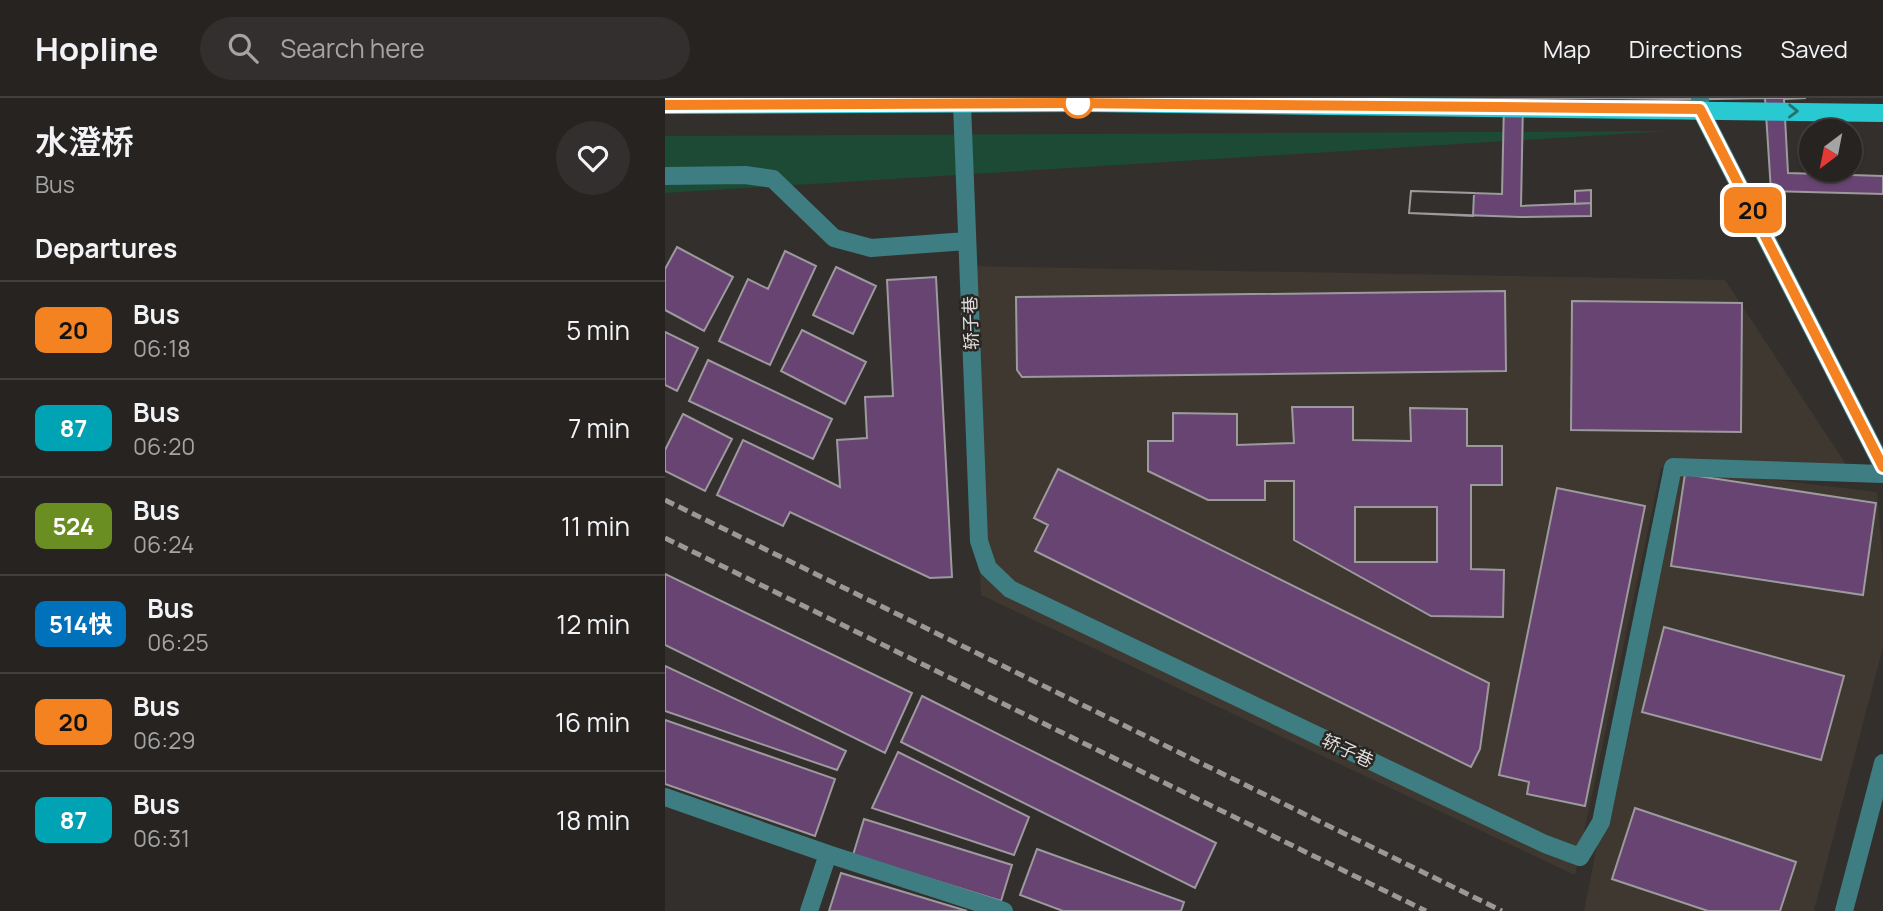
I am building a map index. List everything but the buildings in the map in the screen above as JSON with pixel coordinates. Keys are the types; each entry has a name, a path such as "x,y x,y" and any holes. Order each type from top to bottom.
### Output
{"main road":[{"path":"665,105 1200,101 1700,103 1883,113"}],"street":[{"path":"1700,103 1883,467"},
{"name":"轿子巷","path":"962,104 979,541 988,568 1010,589 1545,844 1580,857 1601,822 1672,467 1883,474"},
{"path":"665,176 745,175 773,178 834,238 871,248 967,241"},
{"path":"1845,911 1883,763"},
{"path":"665,797 1004,911"},
{"path":"809,911 828,854"}],"shaded area":[{"path":"967,266 1725,280 1851,472 1683,469 1877,492 1883,565 1883,647 1814,911 1584,911 1672,468 1661,468 1575,875 981,595"}],"green space":[{"path":"1669,131 665,193 665,136"}],"railway":[{"path":"665,500 1502,911"},
{"path":"665,538 1426,911"}],"bus line":[{"name":"20","path":"665,105 1065,103 1700,109 1775,251 1883,467"}]}
